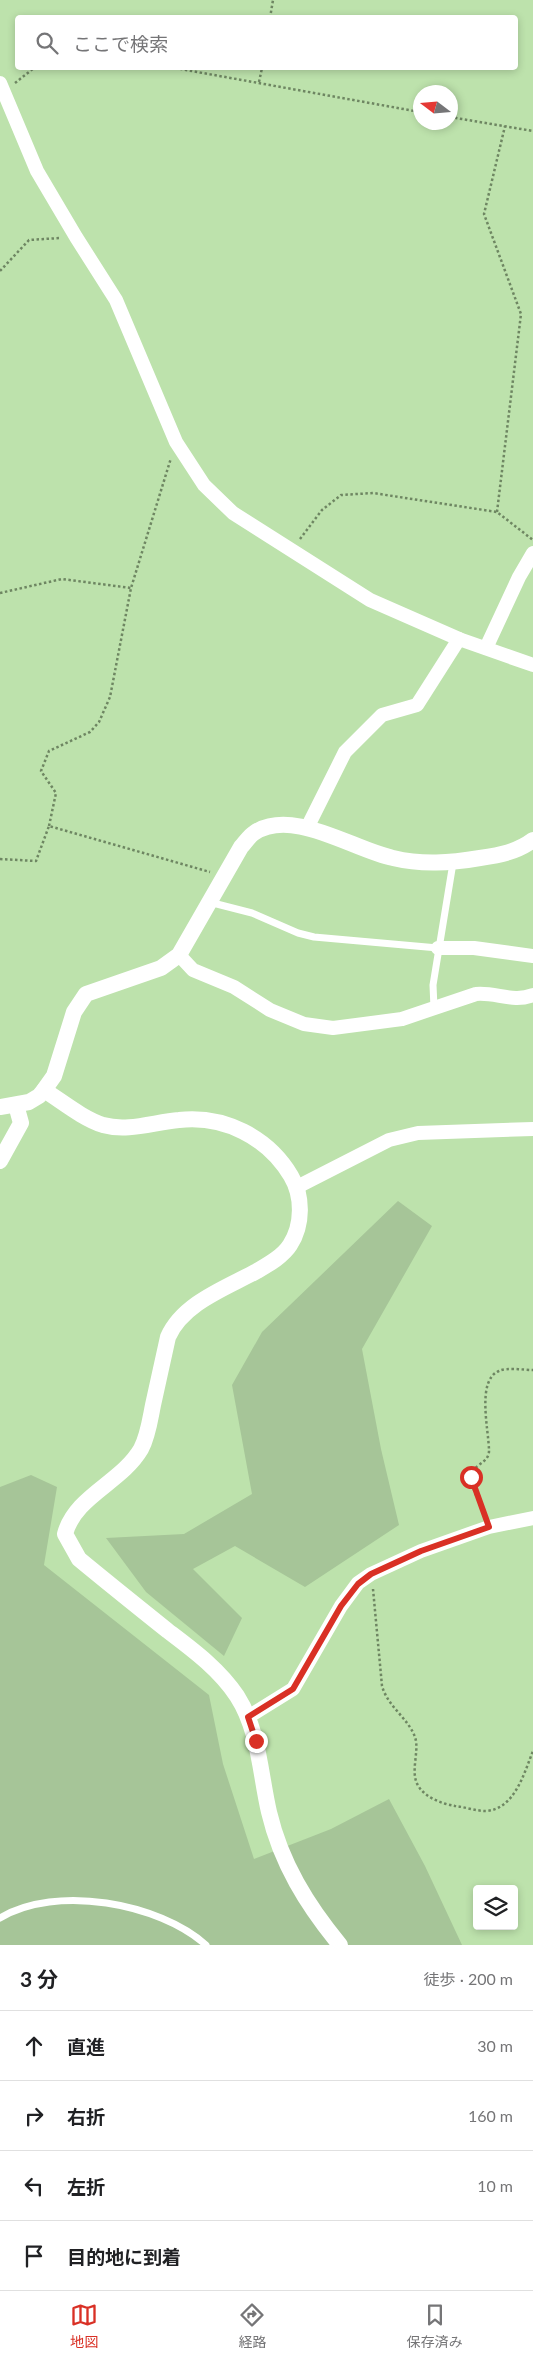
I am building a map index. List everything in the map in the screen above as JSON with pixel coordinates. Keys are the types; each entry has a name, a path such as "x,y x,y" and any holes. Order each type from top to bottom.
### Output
{"street":[{"path":"2,88 37,171 116,300 176,442 204,484 233,513 370,600 459,640 533,665"},
{"path":"486,648 519,577 533,553"},
{"path":"307,828 345,752 382,715 417,705 459,640"},
{"path":"0,1161 21,1123 8,1106 29,1102 44,1090 54,1076 74,1012 86,994 161,968 179,955 223,876 241,847 254,833 267,827 288,825 307,828 390,858 428,864 453,863 506,854 523,847 533,840"},
{"path":"438,948 474,948 533,956"},
{"path":"179,955 193,970 234,987 270,1010 304,1024 333,1028 402,1019 476,994 488,992 510,999 533,995"},
{"path":"44,1090 90,1119 104,1125 134,1127 192,1119 230,1126 246,1132 264,1144 287,1170 297,1187 300,1209 290,1245 278,1258 203,1301 182,1315 173,1325 168,1337 148,1432 141,1448 124,1471 77,1510 68,1522 65,1534 79,1559 216,1669 237,1696 248,1717 256,1741 269,1813 279,1845 296,1885 340,1945"},
{"path":"297,1187 389,1140 418,1132 533,1129"},
{"path":"248,1717 293,1689 341,1606 358,1584 371,1574 421,1551 489,1527 533,1518"}],"lane":[{"path":"434,1008 433,985 453,863"},
{"path":"209,902 252,913 298,933 314,937 438,948"},
{"path":"0,1918 10,1911 44,1903 79,1900 130,1906 172,1923 206,1945"}],"path":[{"path":"270,15 273,0"},
{"path":"2,88 31,70"},
{"path":"186,70 413,111"},
{"path":"259,82 262,70"},
{"path":"458,118 533,131"},
{"path":"497,512 521,314 484,214 505,126"},
{"path":"0,271 29,240 76,237"},
{"path":"0,859 36,861 49,826 56,793 41,772 49,750 90,732 99,722 110,697 131,588 176,442"},
{"path":"291,550 322,510 342,495 373,493 497,512 533,540"},
{"path":"0,593 62,579 131,588"},
{"path":"49,826 223,876"},
{"path":"489,1527 471,1477 472,1471 487,1459 489,1452 485,1418 487,1386 492,1374 500,1370 533,1370"},
{"path":"371,1574 382,1686 385,1698 415,1738 415,1778 419,1787 430,1797 452,1805 486,1811 500,1807 515,1793 533,1751"}],"green space":[{"path":"398,1201 432,1226 362,1349 381,1449 399,1525 305,1587 235,1546 193,1569 242,1618 224,1656 146,1592 106,1538 184,1534 252,1494 232,1385 262,1332"},
{"path":"31,1475 57,1487 44,1565 209,1695 223,1764 254,1859 331,1829 389,1799 425,1866 462,1945 0,1945 0,1487"}],"route":[{"path":"256,1741 248,1717 293,1689 341,1606 358,1584 371,1574 421,1551 489,1527 471,1477"}]}
